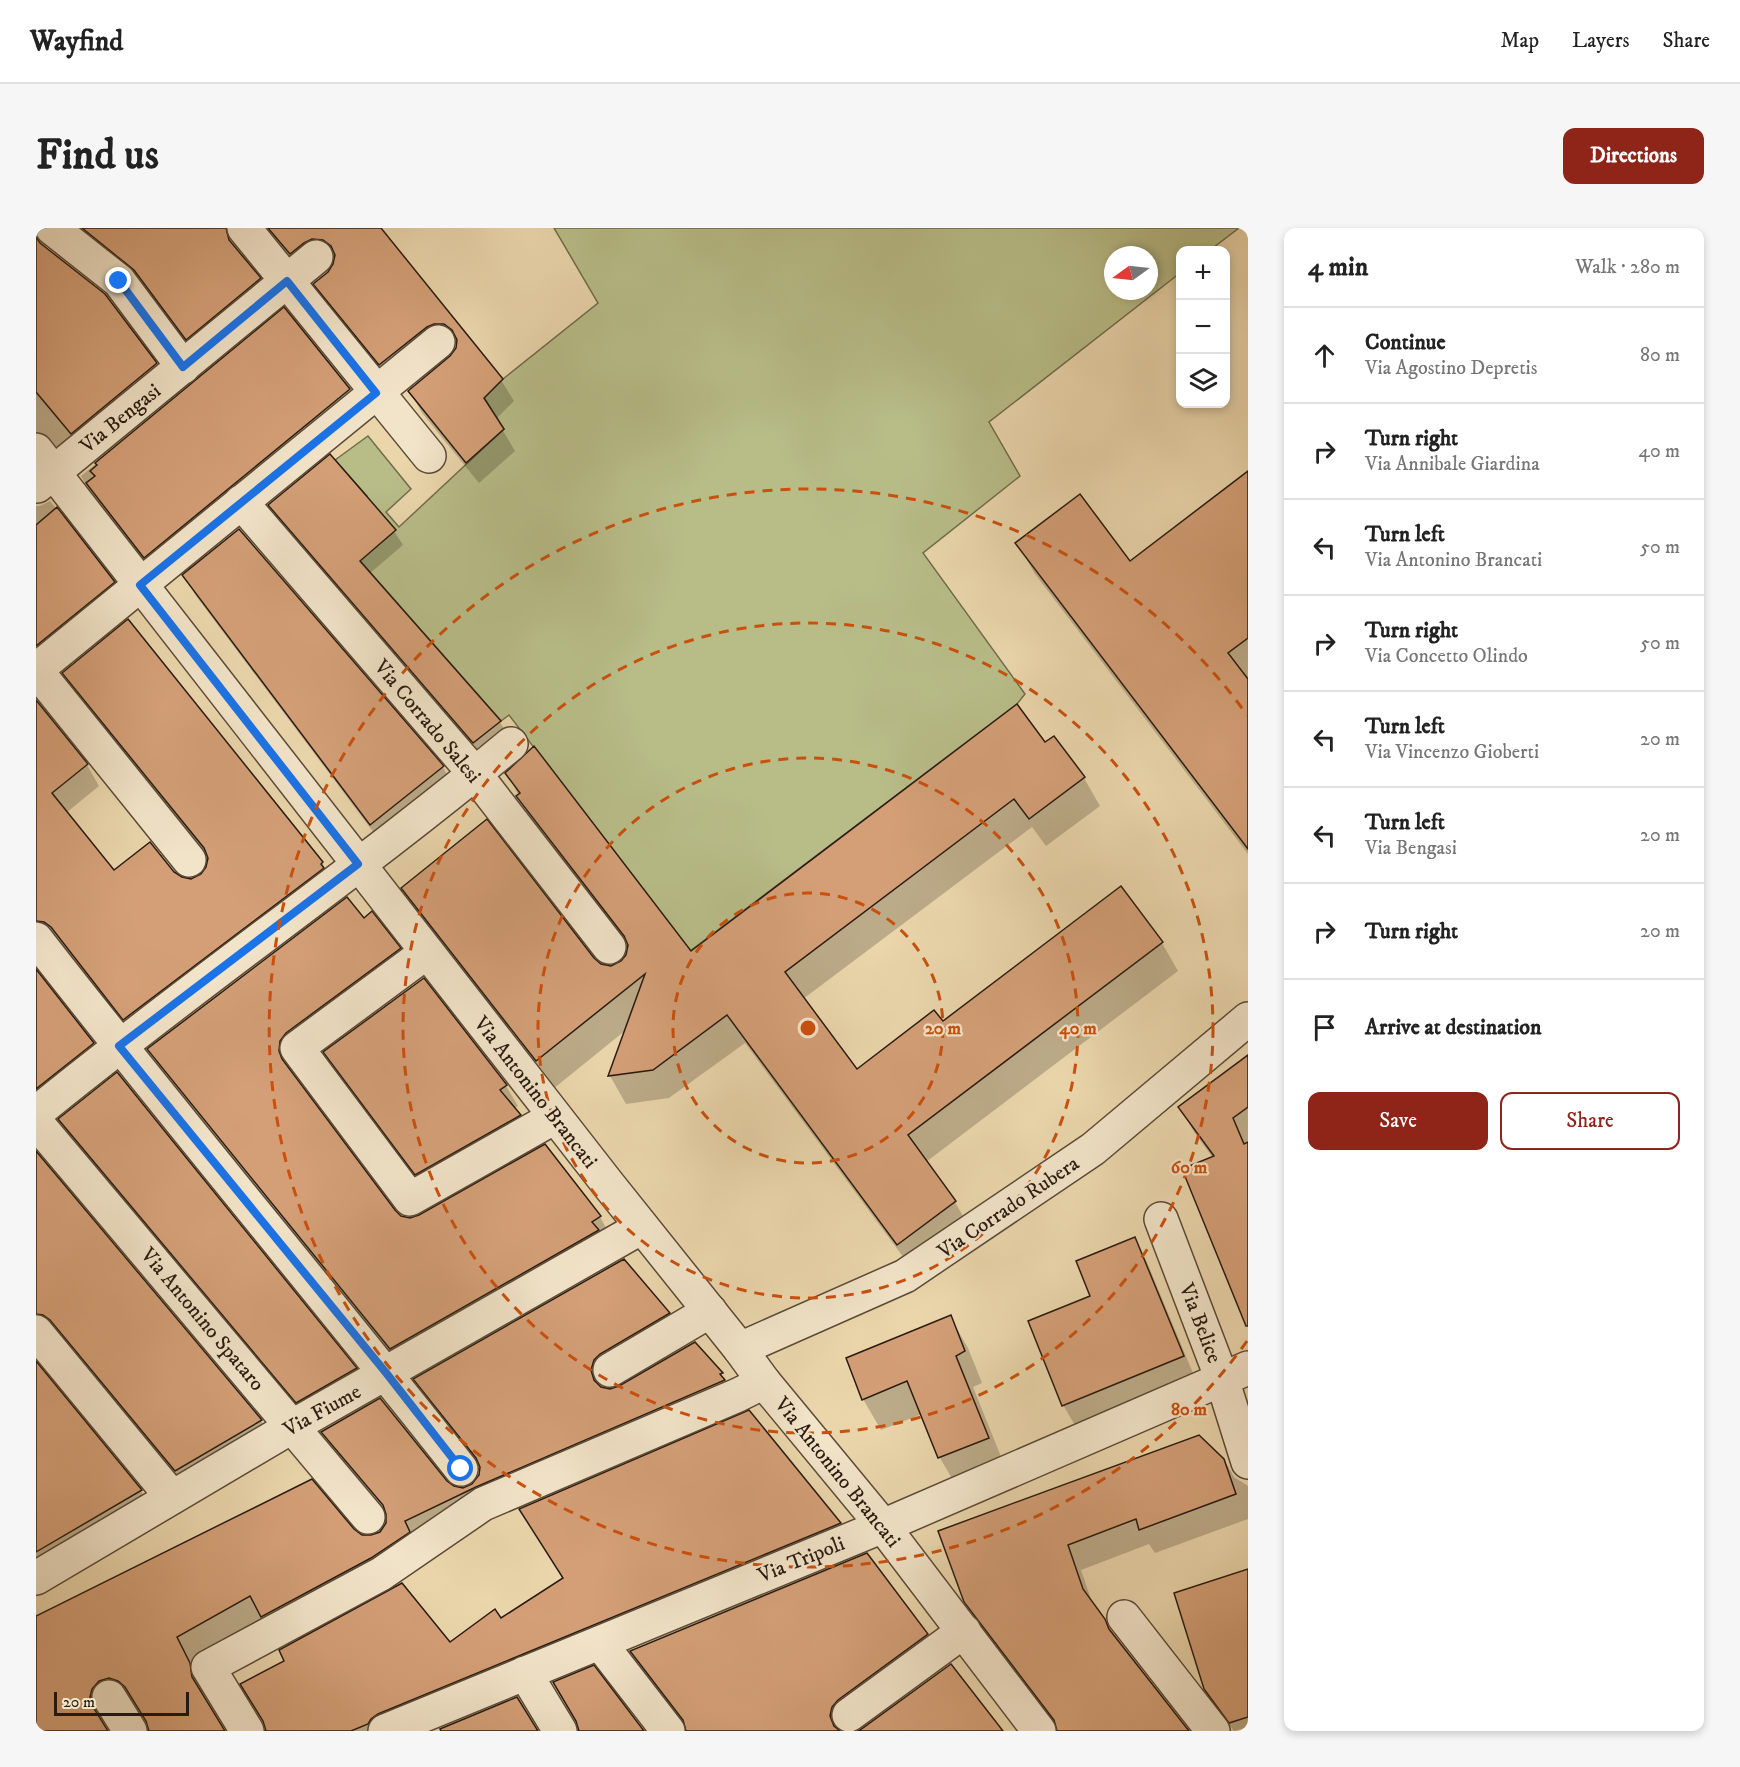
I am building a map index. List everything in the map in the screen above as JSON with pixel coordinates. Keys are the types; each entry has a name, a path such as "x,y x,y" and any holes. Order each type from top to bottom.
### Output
{"street":[{"path":"52,228 119,281 183,367"},
{"path":"244,228 429,456"},
{"name":"Via Bengasi","path":"42,470 183,367 316,257"},
{"path":"189,860 36,670 438,342"},
{"name":"Via Antonino Brancati","path":"42,470 140,585 764,1382 883,1526 1039,1731"},
{"name":"Via Corrado Salesi","path":"240,502 475,774 609,947"},
{"path":"36,1113 119,1046 511,744"},
{"path":"36,939 119,1046 387,1374 461,1469"},
{"path":"427,952 297,1048 410,1199 555,1117"},
{"name":"Via Corrado Rubera","path":"740,1349 905,1276 1093,1149 1248,1019"},
{"name":"Via Antonino Spataro","path":"36,1122 368,1517"},
{"name":"Via Belice","path":"1161,1219 1235,1373 1248,1462"},
{"name":"Via Fiume","path":"36,1578 293,1426 642,1227"},
{"path":"610,1370 710,1311"},
{"path":"36,1332 172,1497"},
{"name":"Via Tripoli","path":"406,1727 525,1673 883,1526 1235,1373"},
{"path":"247,1731 208,1667 381,1574 483,1504 764,1382"},
{"path":"1124,1617 1213,1731"},
{"path":"849,1715 964,1631"},
{"path":"600,1643 668,1731"},
{"path":"525,1673 560,1731"},
{"path":"109,1697 130,1731"}],"green space":[{"path":"554,228 1239,228 1215,246 1176,246 1176,276 1158,290 1158,246 1104,246 1104,300 1145,300 989,422 1020,476 923,553 1025,694 1017,704 690,951 509,715 501,721 332,529 367,496 335,460 368,436 411,489 386,512 399,527 504,429 484,398 503,379 598,303"}],"building":[{"path":"82,228 226,228 229,240 261,278 186,340 134,270"},
{"path":"268,228 381,228 503,379 484,398 504,429 466,463 408,391 450,356 456,348 457,340 452,330 444,324 427,327 379,365 313,284 328,272 333,264 335,255 331,246 323,240 312,239 290,254"},
{"path":"36,237 40,243 105,294 157,363 71,434 36,392"},
{"path":"284,307 350,389 144,558 86,483 95,476 90,471 97,465 95,463"},
{"path":"330,454 396,530 360,561 501,721 473,743 268,505"},
{"path":"1248,471 1248,638 1228,653 1248,679 1248,849 1015,543 1080,494 1130,561"},
{"path":"57,507 115,582 36,646 36,525"},
{"path":"239,529 444,766 370,825 182,575"},
{"path":"128,619 323,862 321,864 324,868 123,1020 51,927 44,922 36,921 36,700 88,764 52,793 114,870 150,842 174,872 191,879 201,874 208,858 204,848 62,673"},
{"path":"1017,704 1045,742 1054,736 1085,777 1029,819 1014,799 785,972 857,1069 934,1010 943,1021 1121,886 1163,942 908,1135 956,1201 897,1245 727,1015 653,1070 608,1076 645,974 536,1061 401,888 487,819 594,958 601,964 611,966 621,961 626,955 628,945 624,936 516,796 520,793 505,773 534,746 691,951"},
{"path":"347,897 364,918 372,911 401,948 286,1033 280,1041 279,1051 282,1059 395,1210 401,1216 410,1218 419,1215 545,1144 601,1216 592,1222 599,1230 390,1349 147,1049"},
{"path":"36,969 94,1043 36,1089"},
{"path":"424,978 507,1085 500,1090 521,1115 415,1175 323,1052"},
{"path":"1248,1055 1248,1107 1233,1118 1244,1144 1248,1142 1248,1326 1246,1326 1182,1169 1214,1156 1178,1107"},
{"path":"117,1072 357,1368 296,1403 58,1119"},
{"path":"36,1151 262,1420 175,1471 50,1320 43,1315 36,1314"},
{"path":"1135,1237 1184,1356 1062,1406 1028,1321 1090,1296 1076,1261"},
{"path":"624,1259 670,1313 600,1354 594,1360 591,1370 594,1380 601,1387 610,1389 619,1386 695,1342 723,1373 720,1374 725,1380 476,1487 405,1521 410,1532 371,1558 261,1617 250,1596 177,1637 190,1663 192,1677 225,1731 149,1731 146,1721 125,1687 109,1678 99,1681 92,1689 90,1697 93,1707 108,1731 36,1731 36,1616 312,1479 354,1529 362,1535 380,1532 386,1523 383,1505 321,1432 380,1398 447,1481 463,1488 472,1484 479,1475 480,1467 476,1458 413,1379"},
{"path":"951,1315 965,1351 956,1356 989,1438 938,1458 907,1381 862,1400 846,1358"},
{"path":"36,1361 142,1490 36,1552"},
{"path":"749,1410 841,1523 378,1714 368,1724 351,1731 266,1731 263,1721 240,1684 284,1661 279,1650 402,1583 450,1642 495,1609 501,1618 563,1578 519,1509"},
{"path":"1199,1435 1224,1459 1236,1494 1139,1530 1136,1519 1068,1545 1083,1589 1105,1619 1109,1629 1189,1731 1057,1731 1054,1720 964,1602 938,1531"},
{"path":"867,1553 928,1634 838,1700 832,1707 830,1716 834,1726 840,1731 686,1731 683,1720 630,1651"},
{"path":"1248,1569 1248,1717 1229,1723 1204,1689 1174,1593"},
{"path":"951,1664 1003,1731 858,1731 860,1730"},
{"path":"594,1665 644,1731 579,1731 576,1721 553,1682"},
{"path":"517,1697 538,1731 441,1731 440,1729"}],"route":[{"path":"119,281 183,367 287,281 376,393 140,585 358,864 119,1046 387,1374 461,1469"}]}
